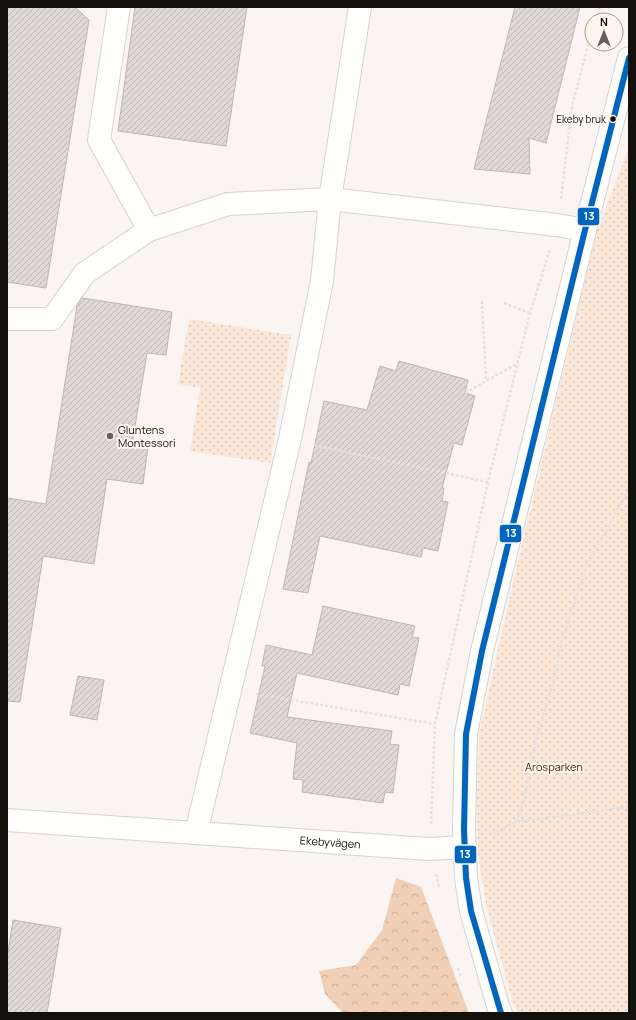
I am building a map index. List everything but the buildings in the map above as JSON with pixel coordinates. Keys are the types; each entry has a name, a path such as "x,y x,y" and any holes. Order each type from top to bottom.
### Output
{"street":[{"path":"119,7 99,140 149,230"},
{"path":"196,833 290,439 322,281 330,199 360,7"},
{"path":"501,1013 471,911 466,878 464,794 466,734 482,651 585,230 629,58"},
{"path":"7,319 52,319 85,273 149,230 228,204 330,199 557,225 585,230"},
{"name":"Ekebyvägen","path":"7,820 399,848 430,849 465,847"}],"path":[{"path":"482,300 486,381"},
{"path":"504,303 530,313"},
{"path":"465,393 518,362"},
{"path":"290,439 488,482"},
{"path":"516,822 524,802 531,761 554,679 561,644 573,607 588,563 629,489"},
{"path":"230,690 435,724"},
{"path":"465,847 516,822 629,807"}],"green space":[{"name":"Arosparken","path":"629,147 629,1013 518,1013 512,1000 487,909 478,855 477,798 479,734 516,570 597,231"},
{"path":"189,319 291,335 270,463 190,451 200,388 178,384"},
{"path":"396,878 421,887 469,1013 343,1013 325,994 319,971 356,965 382,930"}],"transit line":[{"name":"13","path":"501,1013 471,911 466,878 464,830 466,734 482,651 585,230 629,58"}],"place":[{"name":"Ekeby bruk","path":"613,119"},
{"name":"Gluntens Montessori","path":"110,436"}]}
